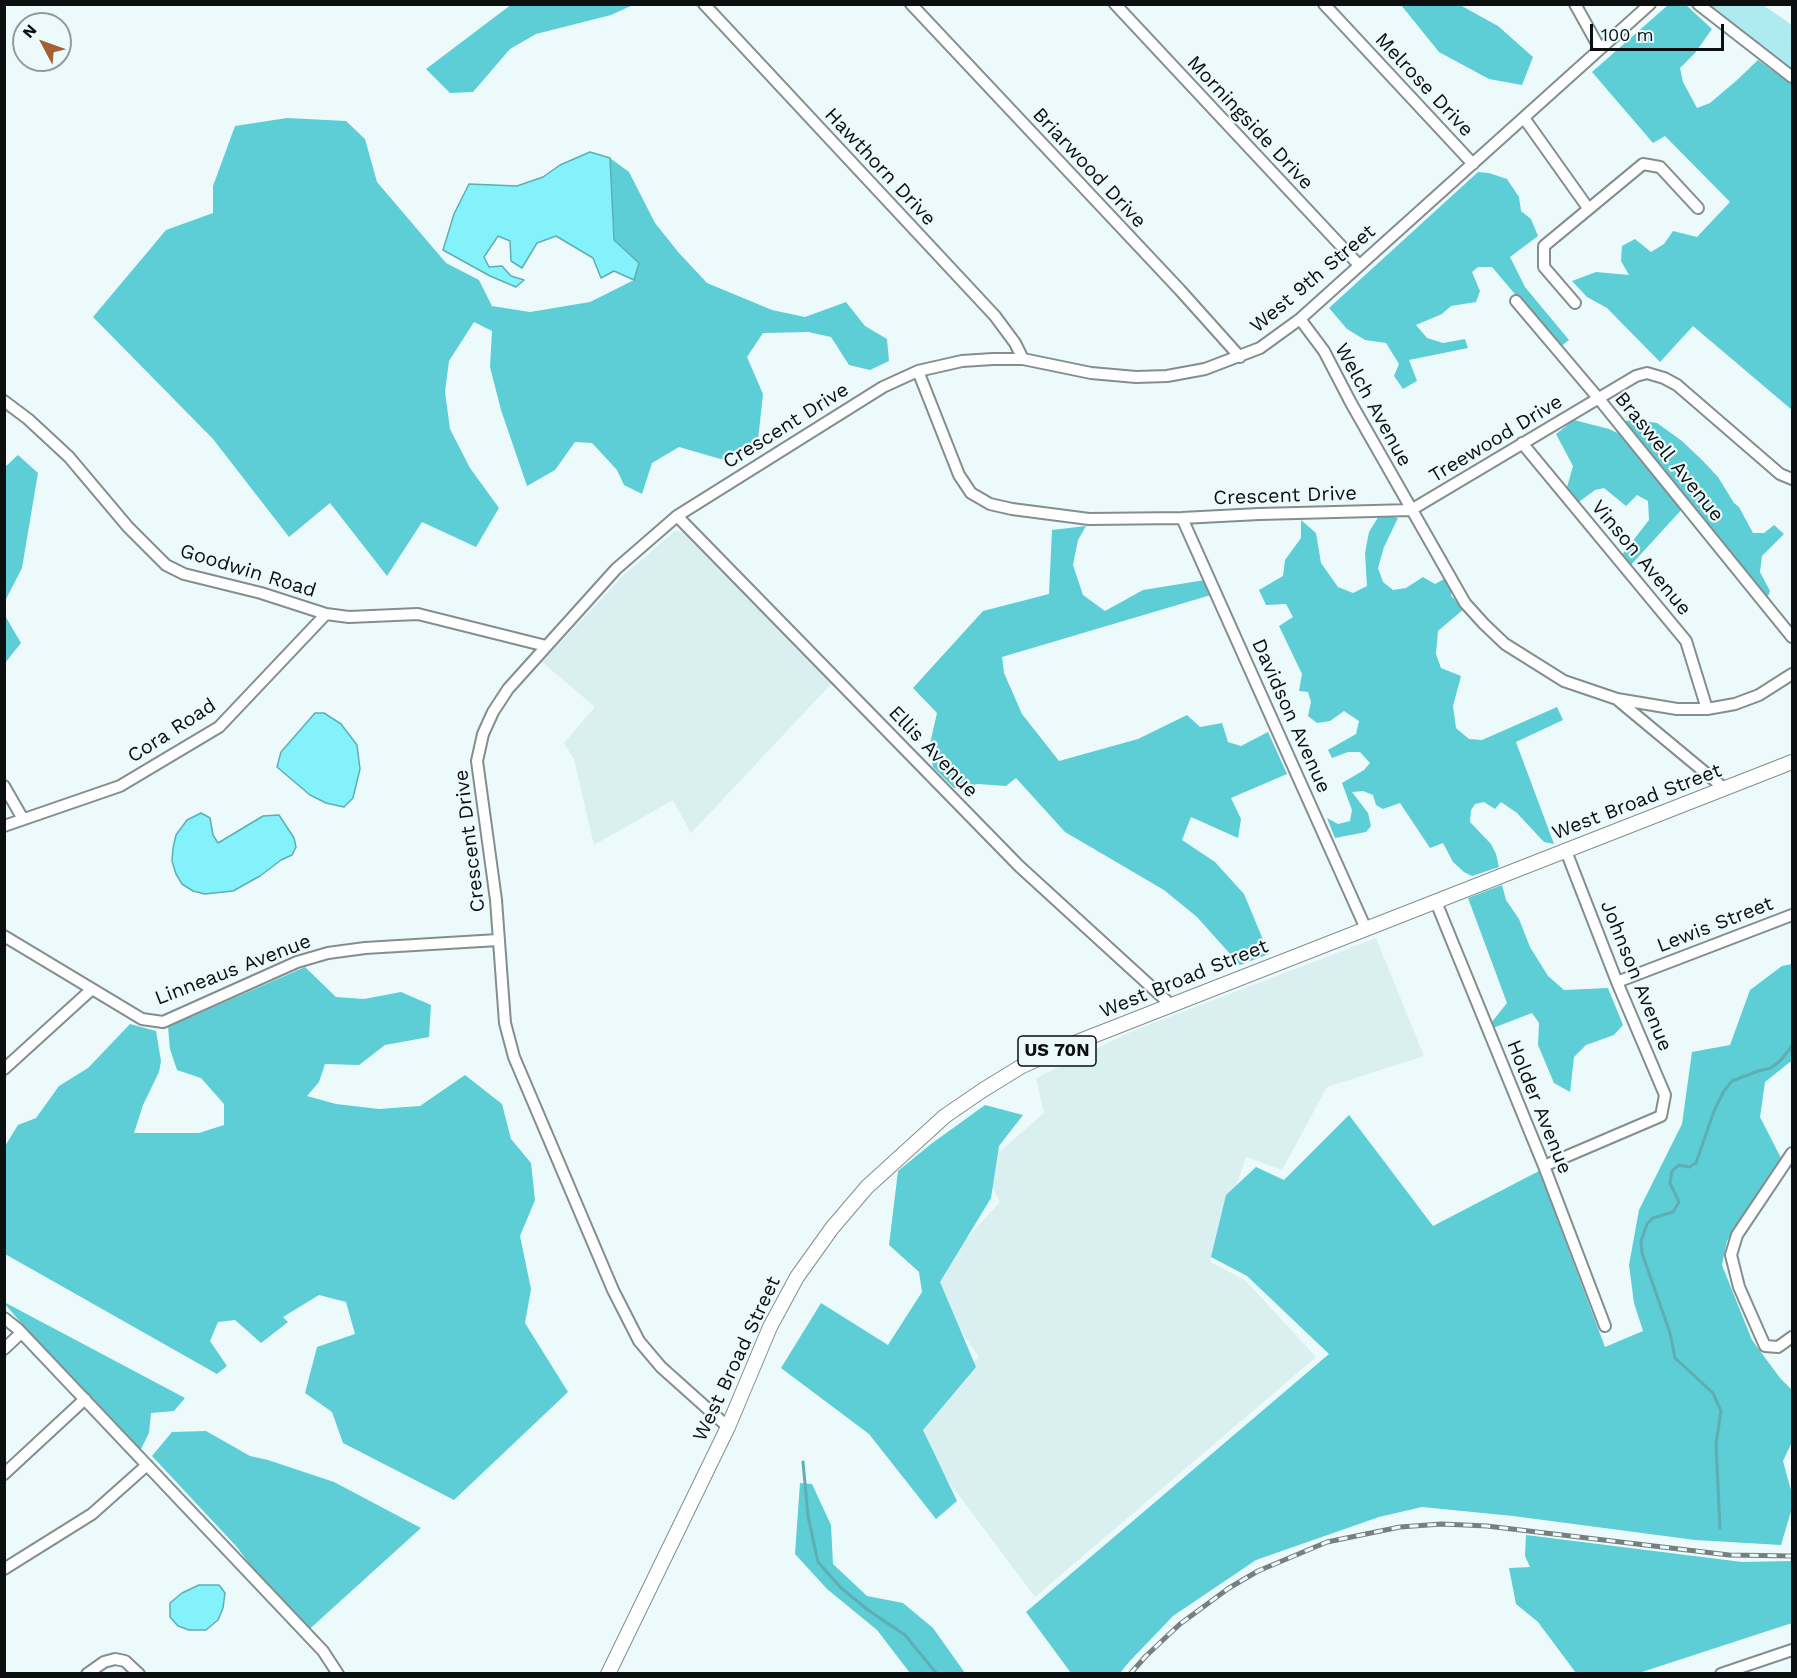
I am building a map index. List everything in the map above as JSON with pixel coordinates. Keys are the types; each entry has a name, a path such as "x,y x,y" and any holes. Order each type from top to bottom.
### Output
{"main road":[{"name":"West Broad Street","path":"608,1674 728,1427 770,1327 797,1277 832,1228 867,1186 945,1116 1022,1066 1170,1004 1792,762"}],"street":[{"name":"Hawthorn Drive","path":"704,4 995,316 1015,343 1023,359"},
{"name":"Briarwood Drive","path":"911,4 1240,357"},
{"name":"Morningside Drive","path":"1115,4 1359,265"},
{"name":"Melrose Drive","path":"1324,4 1473,164"},
{"path":"1575,4 1600,49"},
{"name":"West 9th Street","path":"918,371 962,361 1023,359 1091,373 1136,377 1167,376 1205,369 1260,348 1300,319 1650,4"},
{"path":"1698,4 1792,77"},
{"path":"1524,118 1588,208"},
{"path":"1575,303 1544,267 1544,246 1642,164 1660,167 1698,208"},
{"name":"Braswell Avenue","path":"1516,301 1599,399 1792,637"},
{"name":"Welch Avenue","path":"1300,319 1324,351 1411,510"},
{"name":"Crescent Drive","path":"728,1427 661,1367 639,1341 613,1290 514,1057 505,1023 496,900 477,761 483,734 493,712 508,689 616,569 677,516 883,387 918,371 959,475 971,493 990,504 1089,519 1411,510"},
{"name":"Treewood Drive","path":"1411,510 1636,376 1647,373 1677,385 1780,474 1792,479"},
{"name":"Goodwin Road","path":"4,401 28,419 69,457 128,527 166,565 184,574 261,593 326,614 349,617 418,614 546,646"},
{"name":"Vinson Avenue","path":"1522,443 1686,641 1707,709"},
{"path":"1411,510 1465,603 1484,624 1514,650 1564,681 1617,699 1677,709 1707,709 1735,704 1759,695 1792,674"},
{"name":"Ellis Avenue","path":"677,516 1019,866 1170,1004"},
{"name":"Davidson Avenue","path":"1182,518 1366,929"},
{"name":"Cora Road","path":"4,826 120,786 219,727 326,614"},
{"path":"1617,699 1725,789"},
{"path":"4,786 23,819"},
{"name":"Johnson Avenue","path":"1544,1166 1661,1116 1665,1095 1617,982 1566,851"},
{"name":"Holder Avenue","path":"1436,902 1544,1166 1605,1326"},
{"name":"Lewis Street","path":"1617,982 1792,915"},
{"name":"Linneaus Avenue","path":"4,936 142,1019 163,1022 297,962 328,953 365,948 498,940"},
{"path":"4,1069 92,989"},
{"path":"1792,1153 1737,1235 1731,1255 1739,1287 1765,1346 1778,1347 1792,1337"},
{"path":"4,1318 85,1399 323,1652 338,1674"},
{"path":"4,1349 21,1333"},
{"path":"4,1474 85,1399"},
{"path":"4,1569 92,1514 147,1465"},
{"path":"1721,1674 1792,1650"},
{"path":"87,1674 104,1662 115,1659 125,1661 139,1674"}],"shaded area":[{"path":"512,4 633,5 611,15 536,34 510,49 473,92 450,93 426,69"},
{"path":"1401,5 1460,5 1498,26 1533,57 1522,85 1489,79 1439,52"},
{"path":"1668,5 1686,5 1712,29 1695,53 1680,68 1683,82 1697,108 1710,103 1758,60 1792,83 1792,410 1693,326 1660,362 1607,308 1587,297 1572,281 1596,272 1629,275 1621,261 1622,246 1635,239 1651,252 1664,244 1673,231 1697,237 1730,202 1665,136 1653,143 1592,72"},
{"path":"1705,5 1763,5 1789,23 1792,26 1792,71"},
{"path":"287,118 346,121 365,139 377,182 446,263 479,280 492,306 530,312 590,302 634,280 639,263 614,241 610,158 629,172 655,223 707,283 772,310 805,317 846,302 865,326 887,339 889,361 870,370 849,365 831,337 808,332 763,333 747,357 763,394 758,440 724,460 679,447 652,463 642,494 624,485 617,470 592,443 575,442 555,470 527,486 501,410 490,367 492,331 474,322 449,361 445,392 450,429 470,468 499,508 476,547 422,522 387,576 330,503 289,537 213,439 93,317 166,230 213,213 213,186 235,126"},
{"path":"590,152 610,158 614,240 639,263 634,280 614,271 601,278 593,258 556,236 537,243 522,268 511,261 510,241 498,236 484,257 489,267 502,266 511,276 524,280 516,287 490,276 443,250 454,214 469,184 517,186 543,177 560,165"},
{"path":"1478,172 1507,179 1519,197 1521,211 1531,219 1538,236 1510,257 1525,287 1569,340 1560,347 1492,267 1478,267 1472,272 1480,291 1476,302 1451,306 1442,314 1416,325 1427,338 1443,343 1465,339 1468,348 1409,360 1417,381 1403,389 1394,376 1399,364 1386,343 1365,340 1347,329 1329,308"},
{"path":"1574,420 1609,429 1626,437 1683,508 1630,566 1621,556 1649,520 1648,501 1637,495 1626,506 1604,488 1595,490 1576,504 1566,491 1573,466 1556,434"},
{"path":"1624,421 1657,423 1682,441 1703,461 1718,477 1734,503 1739,507 1753,533 1764,533 1774,525 1784,534 1762,556 1760,572 1770,591 1767,599 1625,426"},
{"path":"18,455 38,473 22,568 5,601 5,467"},
{"path":"1380,514 1398,518 1384,547 1378,568 1383,582 1393,590 1406,588 1423,577 1435,584 1446,578 1452,589 1451,596 1465,608 1438,631 1436,654 1441,668 1461,676 1453,706 1456,728 1469,739 1482,740 1557,707 1563,720 1516,742 1554,844 1544,842 1517,813 1501,802 1495,809 1484,802 1475,804 1471,810 1470,822 1491,844 1499,867 1472,876 1453,862 1443,843 1430,848 1400,803 1383,809 1376,805 1373,795 1363,791 1352,792 1368,813 1371,826 1366,832 1335,838 1327,818 1338,824 1350,821 1352,810 1342,783 1364,770 1370,763 1360,752 1348,752 1332,758 1328,750 1356,734 1359,721 1344,711 1330,721 1317,723 1308,716 1311,702 1308,692 1299,691 1302,674 1279,626 1293,617 1286,604 1266,605 1259,590 1283,576 1285,560 1301,538 1301,520 1316,533 1321,563 1338,587 1353,593 1367,586 1365,553 1369,532"},
{"path":"1086,526 1078,540 1073,565 1083,595 1105,611 1143,590 1205,580 1211,595 1002,657 1004,673 1022,714 1059,761 1138,739 1187,715 1200,727 1222,723 1228,742 1241,746 1268,732 1287,774 1231,798 1241,819 1238,838 1191,817 1182,840 1215,862 1244,894 1269,954 1240,965 1197,917 1164,890 1065,832 1016,778 1006,786 978,784 954,788 933,767 929,748 937,713 913,688 983,611 1049,594 1052,530"},
{"path":"675,531 682,531 833,682 691,833 673,800 594,845 574,759 564,743 595,707 542,662 625,574"},
{"path":"4,614 21,643 5,663 4,663"},
{"path":"315,713 324,713 341,724 357,745 360,769 353,798 344,807 326,803 310,795 277,767 281,752"},
{"path":"201,813 210,818 213,835 218,843 263,816 279,815 294,838 296,847 292,855 233,891 205,894 193,891 182,884 176,874 172,861 173,848 176,835 187,820"},
{"path":"1502,885 1506,900 1519,919 1530,947 1548,976 1564,990 1608,988 1623,1025 1614,1035 1586,1045 1574,1057 1570,1092 1554,1083 1538,1045 1539,1023 1532,1013 1493,1028 1491,1023 1507,1003 1468,898"},
{"path":"1376,938 1424,1056 1327,1087 1282,1170 1246,1157 1210,1262 1245,1280 1316,1357 1035,1597 904,1422 979,1357 926,1282 1000,1202 981,1168 1044,1113 1036,1078 1135,1030"},
{"path":"1792,964 1792,1062 1765,1082 1760,1117 1781,1158 1727,1241 1722,1265 1752,1340 1780,1378 1792,1390 1792,1442 1783,1461 1792,1494 1792,1508 1781,1545 1695,1540 1513,1516 1422,1507 1379,1517 1256,1560 1173,1616 1120,1673 1071,1673 1026,1612 1329,1354 1247,1276 1211,1257 1226,1195 1256,1167 1284,1180 1349,1115 1433,1226 1539,1171 1605,1347 1643,1331 1634,1303 1629,1265 1639,1210 1682,1124 1692,1052 1730,1045 1750,990 1782,966"},
{"path":"305,967 336,997 364,999 401,992 431,1005 429,1037 385,1045 359,1065 325,1064 319,1082 307,1096 336,1104 379,1109 420,1106 465,1075 502,1104 511,1139 531,1163 535,1200 520,1236 531,1289 525,1323 568,1392 454,1500 343,1443 332,1412 305,1393 317,1347 355,1334 346,1302 319,1295 283,1317 288,1322 261,1343 235,1320 218,1322 210,1341 227,1366 217,1374 5,1254 5,1146 18,1125 36,1118 59,1086 88,1068 130,1024 156,1031 161,1061 159,1072 143,1105 134,1133 199,1133 224,1125 224,1104 201,1078 177,1070 170,1049 168,1027"},
{"path":"985,1105 1023,1115 999,1146 991,1198 940,1282 976,1367 923,1430 957,1501 936,1519 869,1434 781,1368 821,1303 888,1345 922,1292 919,1272 889,1245 898,1171"},
{"path":"4,1302 185,1398 174,1411 151,1413 149,1433 136,1459 5,1304"},
{"path":"206,1431 250,1456 334,1482 421,1528 303,1635 236,1546 152,1456 172,1432"},
{"path":"800,1483 812,1484 831,1525 833,1564 867,1596 903,1603 933,1628 965,1673 910,1673 877,1630 827,1589 795,1554"},
{"path":"1526,1535 1742,1562 1792,1561 1792,1623 1639,1673 1576,1673 1538,1622 1516,1604 1509,1568 1530,1567 1525,1556"},
{"path":"199,1585 219,1585 225,1593 223,1608 218,1620 206,1630 189,1630 178,1626 170,1617 170,1603 182,1593"}],"waterway":[{"path":"1720,1528 1716,1444 1721,1411 1713,1393 1675,1358 1670,1333 1642,1253 1641,1241 1647,1224 1653,1218 1673,1212 1679,1202 1670,1183 1672,1171 1679,1165 1689,1167 1696,1163 1714,1111 1724,1091 1732,1081 1771,1068 1792,1046"},
{"path":"803,1462 808,1516 818,1562 841,1588 905,1635 937,1674"}],"railway":[{"path":"1130,1674 1180,1624 1229,1588 1258,1571 1327,1542 1400,1527 1442,1524 1487,1526 1729,1555 1792,1556"}]}
